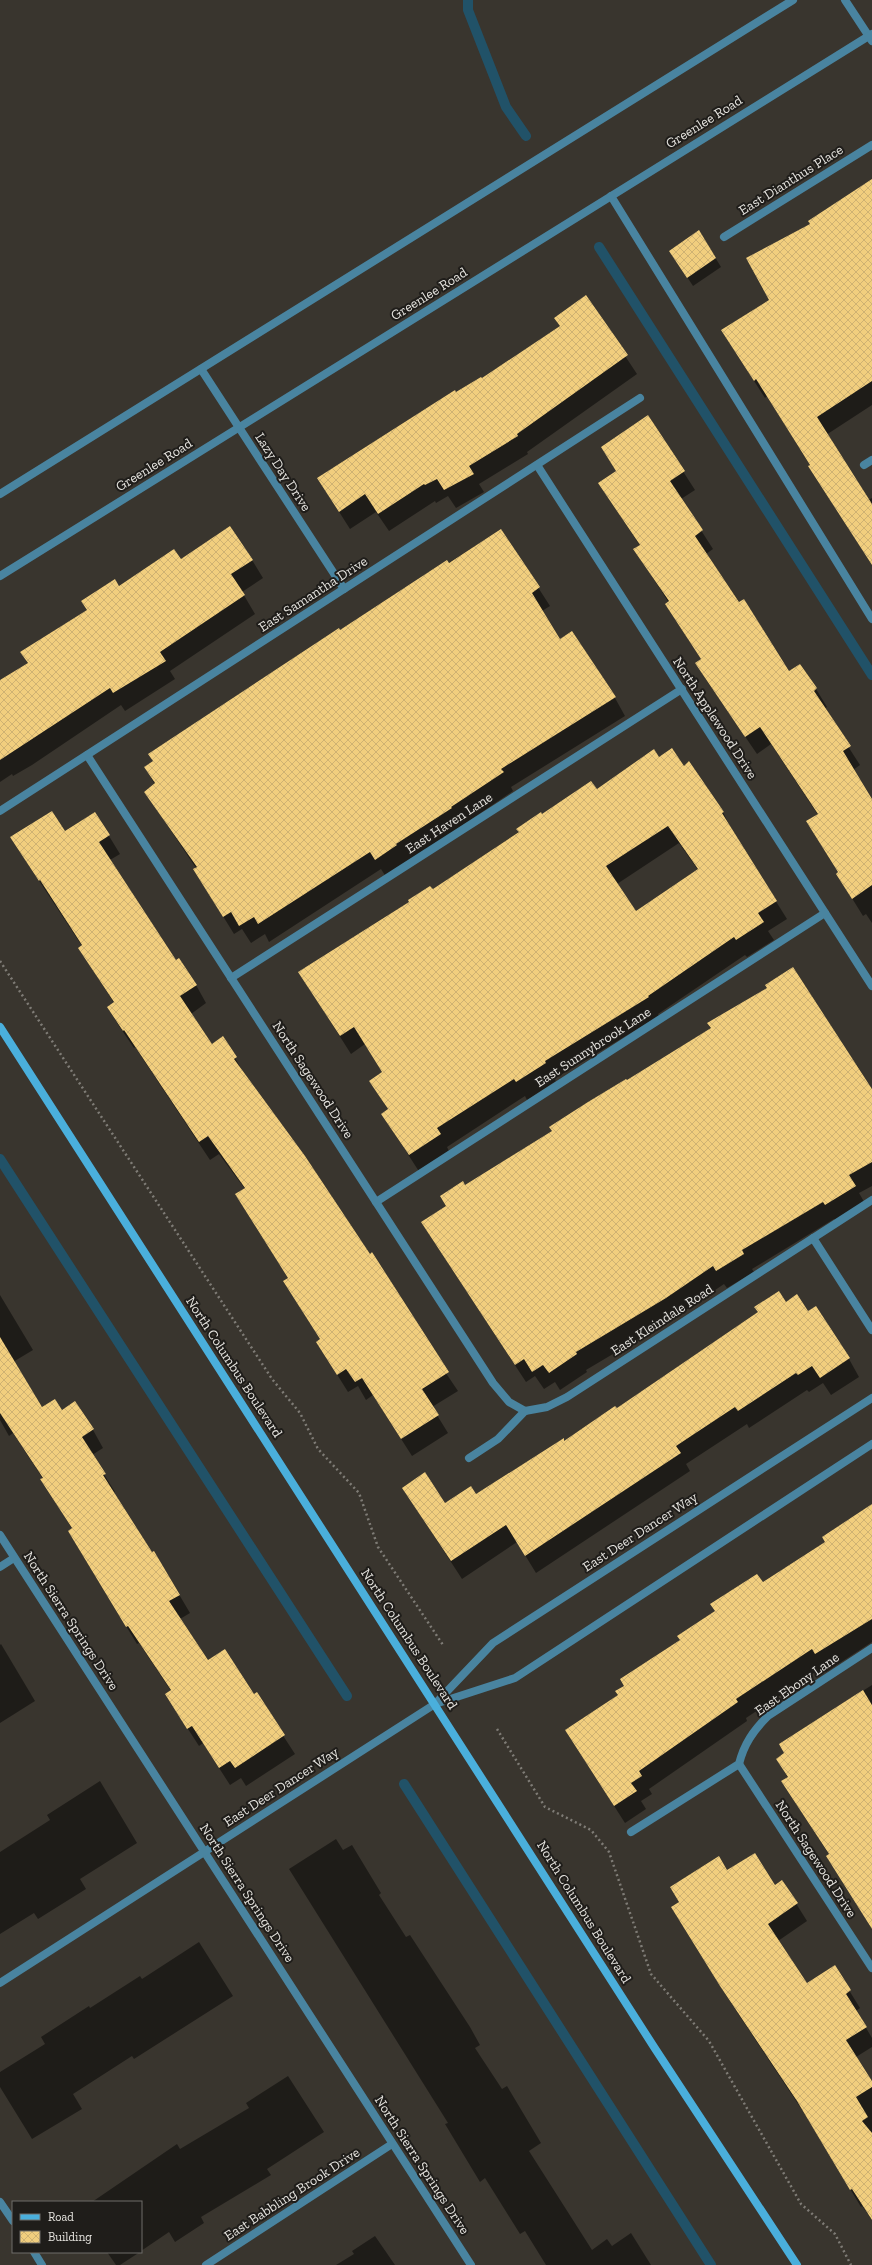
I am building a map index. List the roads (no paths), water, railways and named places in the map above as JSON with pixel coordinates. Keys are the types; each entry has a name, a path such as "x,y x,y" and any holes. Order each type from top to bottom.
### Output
{"street":[{"path":"0,494 793,0"},
{"path":"845,0 871,37"},
{"name":"Greenlee Road","path":"0,576 611,196 871,37"},
{"name":"East Dianthus Place","path":"724,237 872,145"},
{"path":"611,196 872,619"},
{"name":"Lazy Day Drive","path":"201,369 344,589"},
{"name":"East Samantha Drive","path":"0,810 640,398"},
{"path":"864,465 872,460"},
{"name":"North Applewood Drive","path":"537,465 872,986"},
{"name":"East Haven Lane","path":"231,978 682,689"},
{"name":"North Sagewood Drive","path":"87,755 492,1383 508,1402 525,1410"},
{"name":"East Sunnybrook Lane","path":"376,1202 825,913"},
{"name":"North Columbus Boulevard","path":"0,1027 650,2040 797,2265"},
{"name":"East Kleindale Road","path":"525,1410 547,1407 567,1397 872,1200"},
{"path":"812,1238 872,1330"},
{"name":"East Deer Dancer Way","path":"0,1983 435,1704 493,1644 872,1398"},
{"path":"469,1458 498,1440 525,1410"},
{"name":"East Deer Dancer Way","path":"435,1704 516,1678 872,1444"},
{"name":"North Sierra Springs Drive","path":"0,1535 471,2265"},
{"path":"0,1567 14,1558"},
{"name":"East Ebony Lane","path":"739,1764 744,1745 754,1730 768,1716 872,1648"},
{"path":"631,1832 739,1764"},
{"name":"North Sagewood Drive","path":"739,1764 872,1967"},
{"name":"East Babbling Brook Drive","path":"206,2265 392,2144"},
{"path":"0,2202 12,2220"},
{"path":"35,2253 42,2265"}],"waterway":[{"path":"468,0 468,10 506,107 526,136"},
{"path":"599,247 872,675"},
{"path":"0,1159 347,1696"},
{"path":"404,1784 711,2265"}]}
